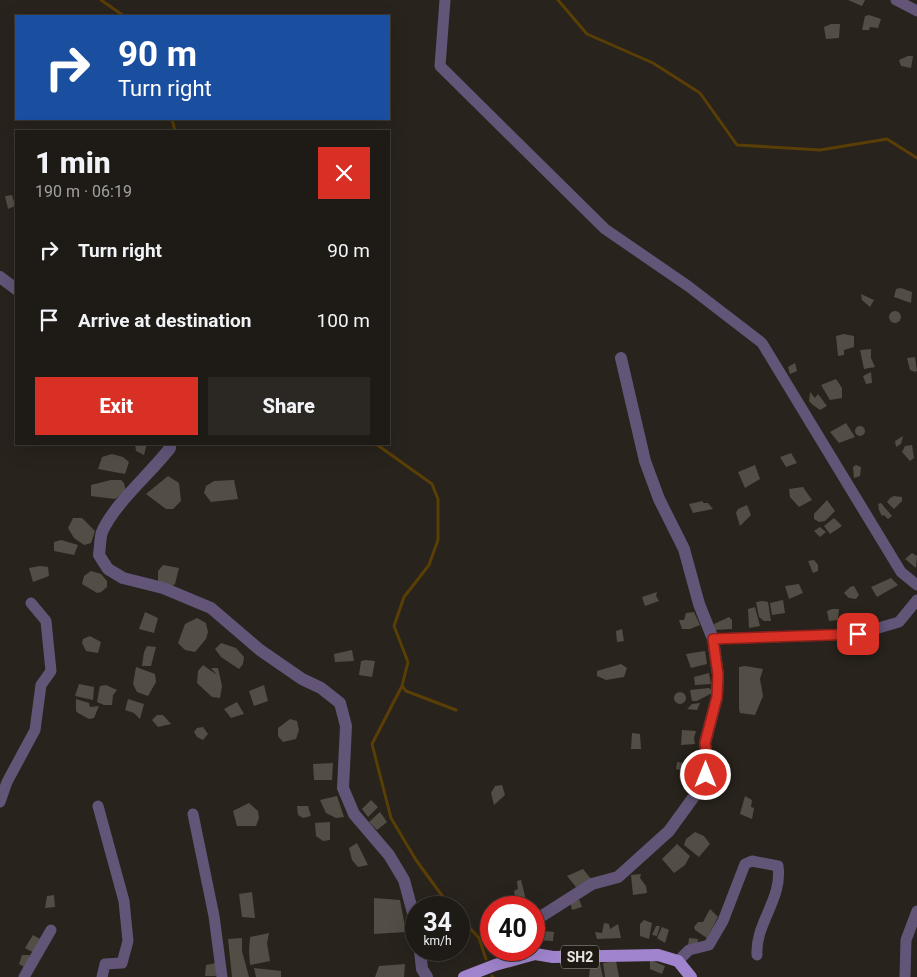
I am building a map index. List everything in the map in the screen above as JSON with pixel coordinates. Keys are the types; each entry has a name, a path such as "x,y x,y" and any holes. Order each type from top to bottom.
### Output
{"main road":[{"name":"SH2","path":"545,956 658,955 678,961"},
{"name":"SH2","path":"464,977 500,961"},
{"path":"678,961 691,977"}],"street":[{"path":"445,0 440,66 605,229 688,286 762,343 900,572 917,585"},
{"path":"896,0 917,11"},
{"path":"0,277 15,288"},
{"path":"545,915 592,884 618,877 669,831 698,791 706,775 708,760 705,743 717,697 718,675 713,639 700,604 684,549 659,499 645,461 621,358"},
{"path":"169,445 170,448 153,471 127,496 102,532 99,555 108,569 123,578 163,588 211,608 260,650 302,679 321,688 340,703 346,726 344,788 354,814 389,855 404,880 408,896"},
{"path":"713,639 858,634 899,622 917,600"},
{"path":"0,802 7,782 34,730 41,685 51,671 46,622 31,603"},
{"path":"98,806 124,901 128,942 122,964 104,964 102,977"},
{"path":"192,814 214,916 222,977"},
{"path":"678,961 689,950 709,945 724,921 745,864 752,861 778,866 780,879 776,896 758,935 757,955"},
{"path":"905,977 906,940 917,911"},
{"path":"24,977 51,930"},
{"path":"421,961 422,969 427,977"}],"building":[{"path":"848,0 865,0 862,6"},
{"path":"869,15 881,19 878,28 870,27 869,30 862,30 865,16"},
{"path":"831,24 840,24 839,38 826,39 824,27"},
{"path":"913,56 911,68 901,66 899,60"},
{"path":"12,195 15,206 8,209 5,196"},
{"path":"901,288 912,292 911,303 894,297 896,289"},
{"path":"861,294 874,300 870,307 862,300"},
{"path":"895,311 901,317 895,323 889,317"},
{"path":"844,334 854,336 854,347 844,350 844,355 838,356 836,336"},
{"path":"871,349 871,358 875,367 864,369 860,350"},
{"path":"915,357 917,371 915,372 910,370 907,358"},
{"path":"795,363 797,371 790,374 788,367"},
{"path":"871,372 872,383 866,384 863,376"},
{"path":"836,379 842,388 842,398 830,400 821,385"},
{"path":"810,392 815,398 818,394 827,406 820,410 813,405 809,401"},
{"path":"846,423 855,437 839,443 830,432"},
{"path":"858,426 862,426 865,431 864,435 858,436 855,433 855,429"},
{"path":"903,436 901,444 896,447 895,441"},
{"path":"135,445 147,445 144,455 136,451"},
{"path":"912,445 914,458 910,461 902,452 905,446"},
{"path":"791,453 797,463 786,467 780,457"},
{"path":"112,454 123,457 129,462 125,474 98,469 102,457"},
{"path":"755,465 760,479 745,488 738,472"},
{"path":"856,465 861,467 860,476 854,478 853,467"},
{"path":"168,476 179,483 181,501 173,509 166,509 146,494"},
{"path":"111,480 121,480 126,491 115,499 91,496 91,485"},
{"path":"234,480 238,499 211,502 204,493 206,486 214,481"},
{"path":"803,487 812,500 799,507 790,497 789,489"},
{"path":"894,496 902,497 902,501 894,509 887,502"},
{"path":"827,500 835,511 825,521 819,522 814,519 814,514"},
{"path":"703,501 703,503 708,503 713,509 693,513 689,504"},
{"path":"881,503 892,516 888,519 884,515 882,516 879,510 878,504"},
{"path":"747,505 751,515 740,526 736,513 738,509"},
{"path":"73,518 82,518 95,531 91,543 84,545 74,538 68,528"},
{"path":"834,518 842,526 830,534 824,526"},
{"path":"820,527 826,532 820,537 814,531"},
{"path":"61,540 78,545 74,555 54,551 54,542"},
{"path":"912,553 917,556 916,568 905,559"},
{"path":"814,560 818,565 818,571 813,573 808,561"},
{"path":"163,565 179,568 175,584 167,590 158,584 158,571"},
{"path":"48,567 49,576 33,582 29,568"},
{"path":"91,571 101,574 107,581 107,587 101,592 97,593 82,584 84,576"},
{"path":"891,578 898,585 877,597 871,587"},
{"path":"799,584 803,593 789,599 785,586"},
{"path":"854,586 859,595 856,599 849,598 844,593"},
{"path":"657,592 656,596 659,601 645,606 642,597"},
{"path":"783,600 785,613 772,615 770,603"},
{"path":"756,602 768,602 771,621 764,621 759,617"},
{"path":"755,607 760,626 749,628 748,609"},
{"path":"839,609 838,620 829,621 827,611"},
{"path":"145,612 158,618 154,633 139,629"},
{"path":"694,612 700,625 690,629 682,629 679,620 684,620 686,613"},
{"path":"729,617 732,620 732,629 715,630 714,624"},
{"path":"197,618 206,623 208,632 206,639 195,652 185,650 178,643 185,624"},
{"path":"622,629 624,641 617,642 616,631"},
{"path":"90,636 101,642 98,653 86,651 82,643 83,639"},
{"path":"221,643 236,648 244,657 243,664 239,669 221,657 215,649"},
{"path":"147,646 156,647 151,666 142,666 144,652"},
{"path":"352,650 354,661 335,662 334,654"},
{"path":"705,651 707,664 691,668 686,654"},
{"path":"361,661 375,661 372,677 359,675"},
{"path":"621,664 627,668 624,677 606,680 597,676 597,671"},
{"path":"203,665 217,675 211,668 218,668 222,686 220,698 212,697 197,683 198,671"},
{"path":"136,667 155,674 156,682 148,696 137,692 133,684"},
{"path":"739,667 763,669 760,679 763,696 755,715 740,713 739,709"},
{"path":"709,673 711,684 695,685 694,677"},
{"path":"79,684 94,687 93,700 75,696"},
{"path":"106,685 117,690 113,695 112,705 104,705 97,702 100,686"},
{"path":"264,685 268,701 254,706 249,691"},
{"path":"709,688 714,692 697,701 692,701 690,690"},
{"path":"680,692 686,698 680,704 674,698"},
{"path":"76,699 89,703 90,707 99,706 94,718 89,719 76,711"},
{"path":"128,699 144,704 140,719 134,713 125,710"},
{"path":"237,702 244,714 231,718 224,709"},
{"path":"700,703 697,710 687,709 692,704"},
{"path":"157,715 163,715 171,724 158,727 152,720"},
{"path":"290,719 297,721 299,730 296,739 283,742 278,736 278,728"},
{"path":"203,727 208,734 203,740 197,737 194,732 197,728"},
{"path":"682,730 696,731 695,744 681,745"},
{"path":"632,733 640,734 641,749 631,749"},
{"path":"677,762 685,763 683,773 688,774 686,779 679,778 680,770 676,769"},
{"path":"333,763 332,780 314,780 313,764"},
{"path":"502,785 505,795 494,805 491,793 495,786"},
{"path":"337,796 344,817 336,818 326,813 320,800"},
{"path":"745,796 752,800 751,807 754,808 752,819 740,814"},
{"path":"371,800 378,807 368,817 362,809"},
{"path":"249,803 258,811 259,818 256,826 237,826 233,811"},
{"path":"297,806 308,806 311,816 303,818 298,815"},
{"path":"380,812 387,822 377,830 369,822"},
{"path":"330,822 330,840 323,841 316,836 315,823"},
{"path":"695,832 704,836 710,844 699,857 684,845 686,839"},
{"path":"357,843 368,865 358,867 352,860 349,848"},
{"path":"677,844 690,856 685,865 674,873 662,859"},
{"path":"583,869 591,879 576,887 567,876"},
{"path":"641,874 640,878 646,886 647,893 633,895 631,875"},
{"path":"521,880 525,896 515,896 514,891 518,889 517,881"},
{"path":"252,892 255,918 242,917 239,894"},
{"path":"54,895 55,907 45,908 47,896"},
{"path":"374,898 400,900 405,932 374,934"},
{"path":"579,899 582,907 572,910 570,901"},
{"path":"710,909 718,917 707,938 695,930 694,927 698,922 703,922"},
{"path":"644,920 652,923 649,939 640,936 640,924"},
{"path":"604,923 609,924 610,929 618,924 621,938 597,939 595,932 602,933"},
{"path":"656,926 660,926 657,936 652,935"},
{"path":"662,927 669,930 665,943 657,938"},
{"path":"545,931 554,932 553,941 545,941"},
{"path":"269,933 267,943 270,961 250,965 250,937"},
{"path":"33,935 40,939 36,954 25,948"},
{"path":"242,938 242,951 249,977 232,977 228,939"},
{"path":"689,938 698,939 697,945 688,945"},
{"path":"22,955 30,955 26,968 19,964"},
{"path":"650,960 665,966 662,974 650,969"},
{"path":"616,961 619,977 605,977 603,963"},
{"path":"216,963 216,976 205,976 206,965"},
{"path":"405,964 404,977 375,977 379,966"},
{"path":"600,964 603,977 589,977 590,968"},
{"path":"254,968 281,971 281,977 256,977"}],"waterway":[{"path":"101,0 123,15"},
{"path":"558,0 587,34 653,63 700,93 737,145 820,150 887,139 917,158"},
{"path":"172,120 175,130"},
{"path":"377,445 432,484 438,499 438,540 429,565 404,597 394,626 408,662 402,686"},
{"path":"442,896 416,860 391,818 372,744 402,686 406,691 456,710"},
{"path":"470,928 480,941"}],"route":[{"path":"706,775 708,760 705,743 717,697 718,675 713,639 858,634"}]}
